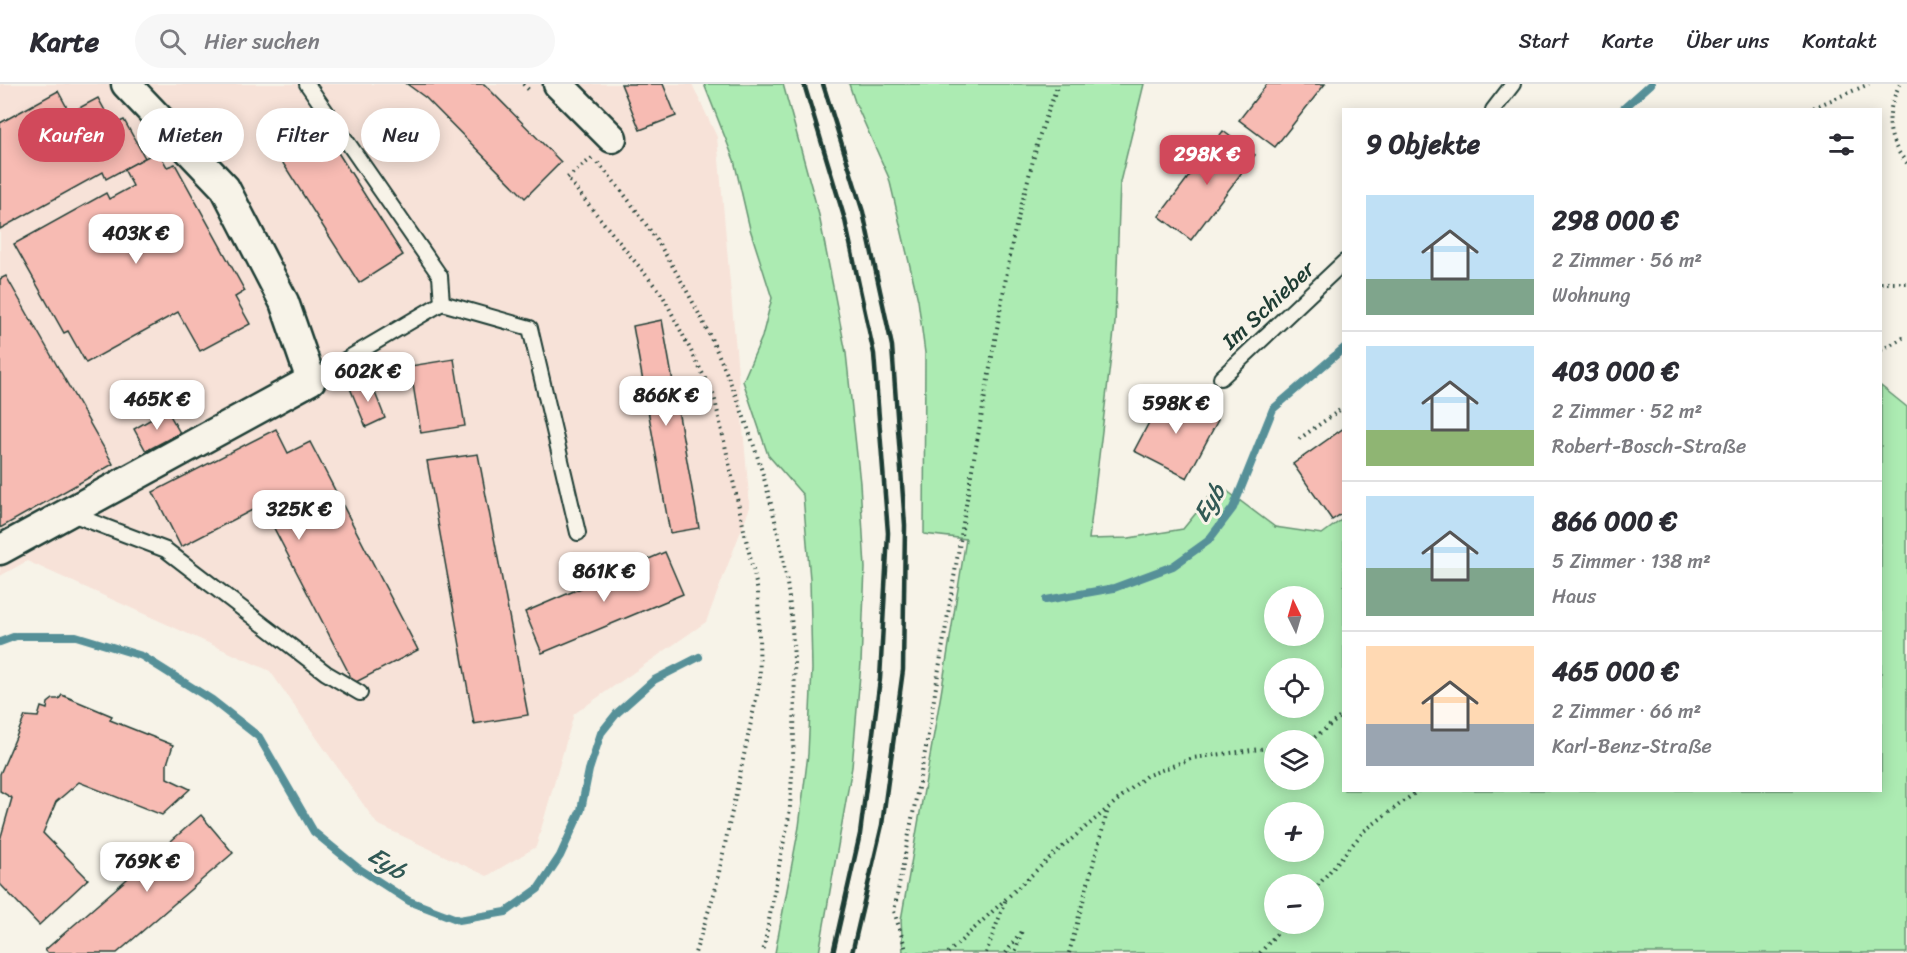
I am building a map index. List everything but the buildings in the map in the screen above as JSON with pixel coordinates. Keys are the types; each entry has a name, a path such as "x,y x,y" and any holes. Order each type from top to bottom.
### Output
{"street":[{"path":"0,550 311,380 284,302 225,188 126,84"},
{"path":"548,91 602,148"}],"lane":[{"path":"307,84 440,276 442,303"},
{"path":"1495,108 1513,84"},
{"name":"Im Schieber","path":"1221,378 1342,264"},
{"path":"311,380 442,303 530,328 578,532"},
{"path":"69,513 166,550 326,672 360,693"}],"path":[{"path":"523,84 548,91"},
{"path":"907,953 894,911 926,747 970,475 1013,238 1039,136 1058,84"},
{"path":"1813,108 1869,84"},
{"path":"1900,84 1892,99 1889,131 1896,151 1907,163"},
{"path":"586,150 602,148"},
{"path":"602,148 567,178 663,297 714,396 758,592 760,680 716,891 695,953"},
{"path":"602,148 679,277 711,339 738,402 765,480 782,553 792,627 795,689 793,749 790,809 763,953"},
{"path":"1882,283 1907,283"},
{"path":"1882,349 1907,338"},
{"path":"1299,440 1342,408"},
{"path":"1324,730 1342,716"},
{"path":"948,953 1006,898 1146,776 1194,759 1264,749"},
{"path":"1324,878 1364,831 1416,792"},
{"path":"1069,953 1108,807"},
{"path":"986,953 1006,898"},
{"path":"1006,953 1022,930 1015,953"},
{"path":"1260,953 1276,934"}],"shaded area":[{"path":"0,84 692,84 717,137 750,507 706,622 574,714 536,847 487,876 377,824 270,671 27,561 0,576"}],"green space":[{"path":"704,84 783,84 819,215 846,353 860,483 865,568 861,663 852,767 819,953 775,953 799,827 808,754 812,669 810,579 803,495 768,455 743,381 762,337 772,298 750,229 734,160"},
{"path":"849,84 1144,84 1120,182 1115,323 1089,539 1129,538 1183,529 1219,485 1275,527 1322,534 1342,519 1342,792 1882,792 1882,387 1907,407 1907,953 903,953 901,920 966,539 924,534 925,353 918,300 889,178"}],"waterway":[{"name":"Eyb","path":"1624,108 1651,84"},
{"name":"Eyb","path":"1046,600 1114,588 1173,566 1208,541 1233,508 1273,409 1342,350"},
{"name":"Eyb","path":"0,642 16,636 76,636 142,656 212,700 259,737 314,832 358,868 409,901 459,920 506,912 538,889 560,856 581,810 589,770 601,733 617,713 654,680 699,657"}],"railway":[{"path":"804,84 845,220 874,354 888,533 880,679 860,834 833,953"},
{"path":"823,84 863,212 892,346 905,525 903,670 882,825 852,953"}]}
